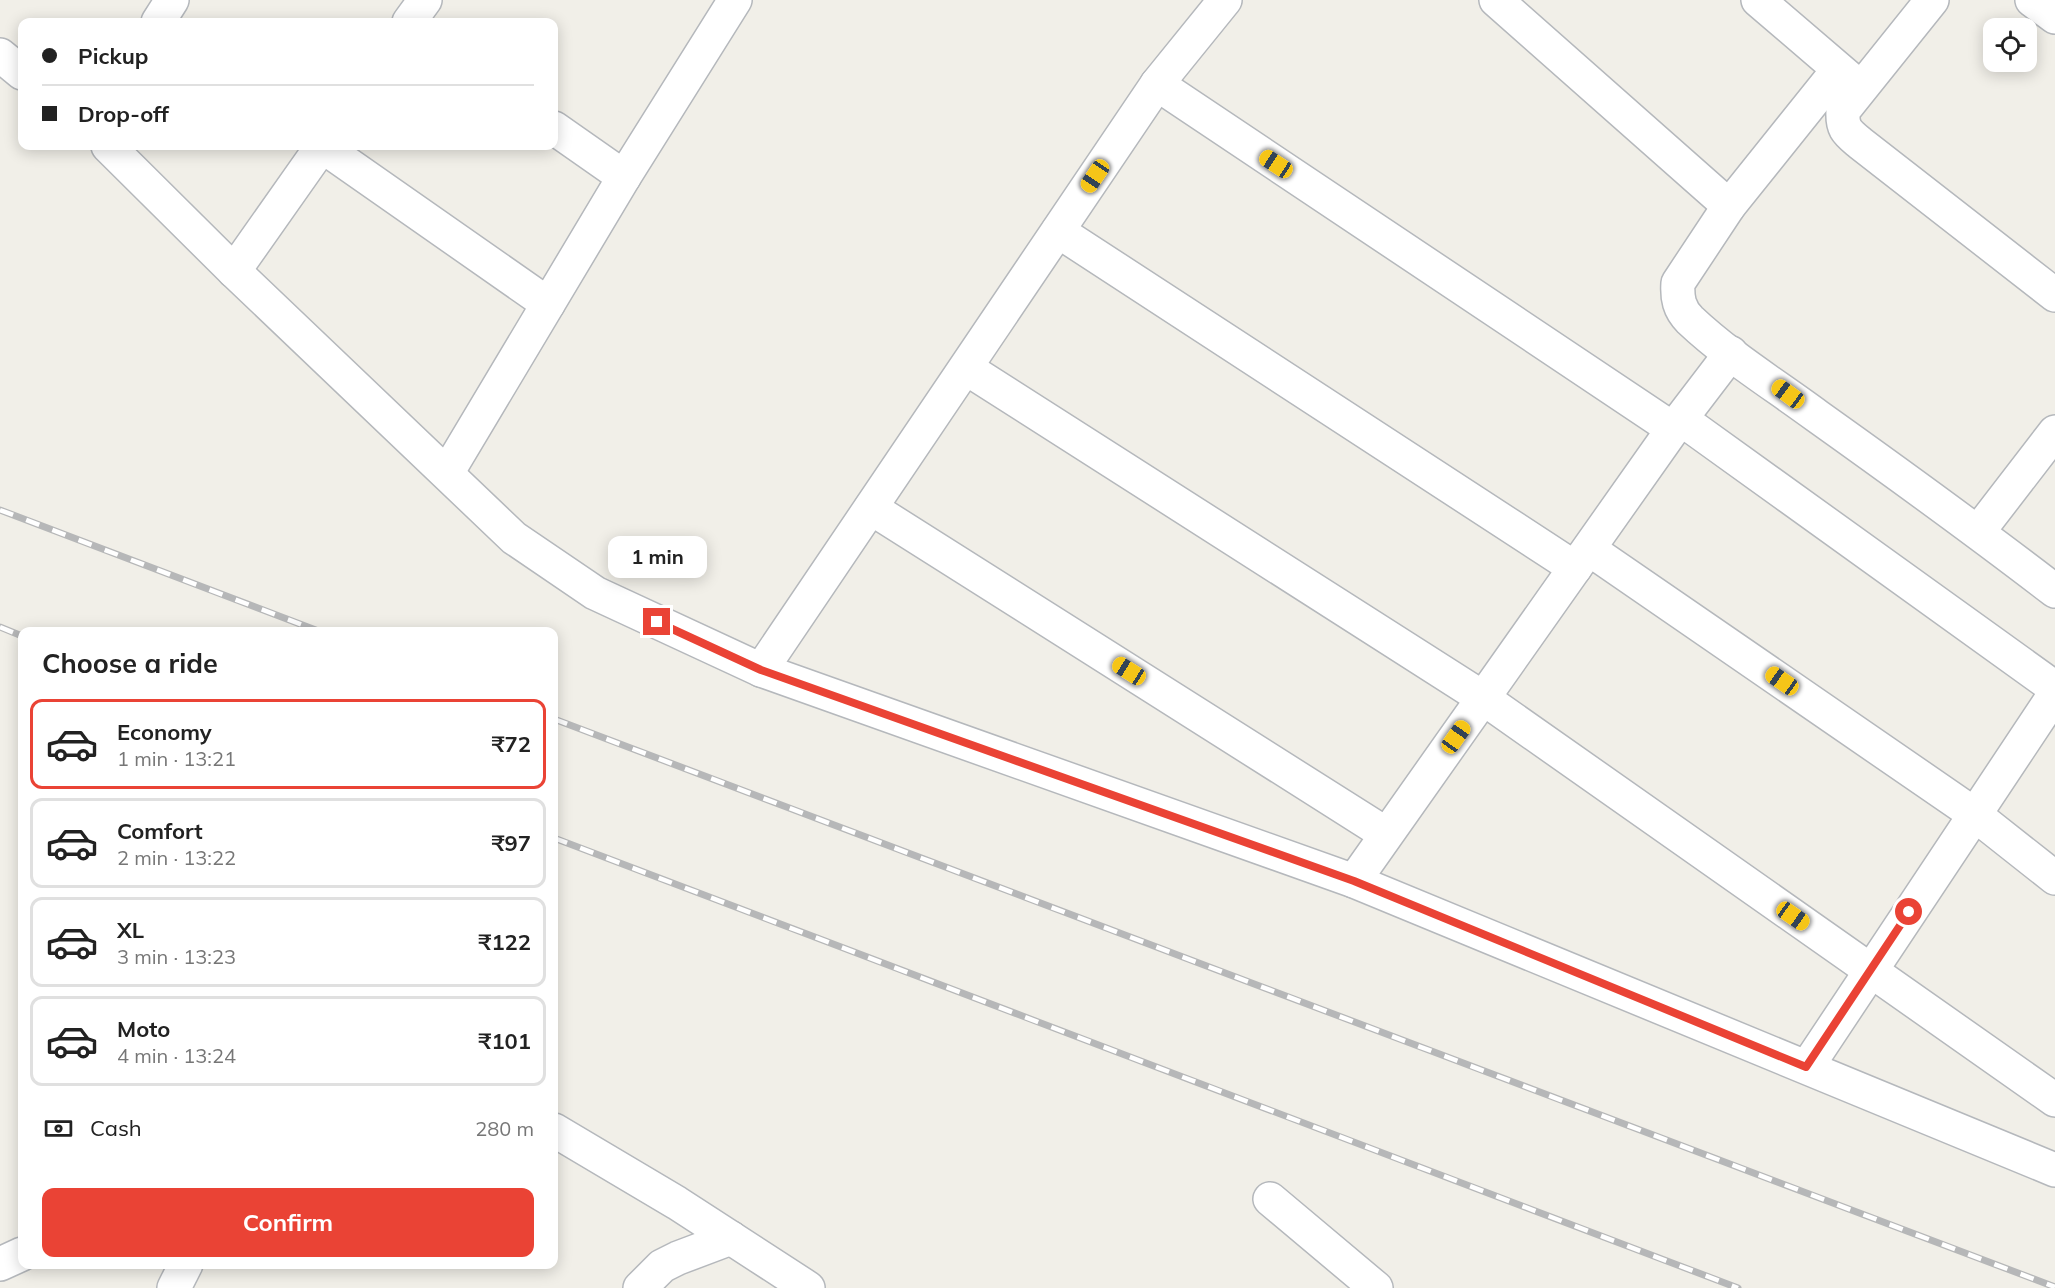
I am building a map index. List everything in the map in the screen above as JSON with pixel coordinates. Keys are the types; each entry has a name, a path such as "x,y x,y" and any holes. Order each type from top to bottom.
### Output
{"street":[{"path":"161,18 172,0"},
{"path":"412,18 425,0"},
{"path":"761,670 1157,84 1224,0"},
{"path":"1496,0 1729,206"},
{"path":"1758,0 1850,79"},
{"path":"1932,0 1850,79 1729,206 1678,283 1679,305 1689,319 1731,353 1978,532 2055,591"},
{"path":"2032,0 2055,17"},
{"path":"447,473 624,177 723,5"},
{"path":"0,55 18,70"},
{"path":"1850,79 1842,124 1849,134 2055,295"},
{"path":"1157,84 1677,424 2055,688"},
{"path":"558,131 624,177"},
{"path":"112,150 234,271 514,538 595,593 761,670 1354,881 2055,1170"},
{"path":"234,271 319,150"},
{"path":"328,150 548,304"},
{"path":"1058,231 1582,558 1974,814 2055,878"},
{"path":"1354,881 1677,424 1731,353"},
{"path":"966,368 1483,698 2055,1100"},
{"path":"1978,532 2052,442"},
{"path":"871,508 1386,834"},
{"path":"1806,1067 2055,694"},
{"path":"558,1133 677,1203 808,1288"},
{"path":"1270,1199 1376,1288"},
{"path":"640,1288 662,1266 731,1238"},
{"path":"0,1264 18,1256"},
{"path":"174,1288 184,1269"}],"railway":[{"path":"0,510 308,627"},
{"path":"0,627 18,634"},
{"path":"558,721 2055,1287"},
{"path":"558,840 1738,1288"}],"route":[{"path":"657,622 761,670 1354,881 1806,1067 1909,912"}]}
